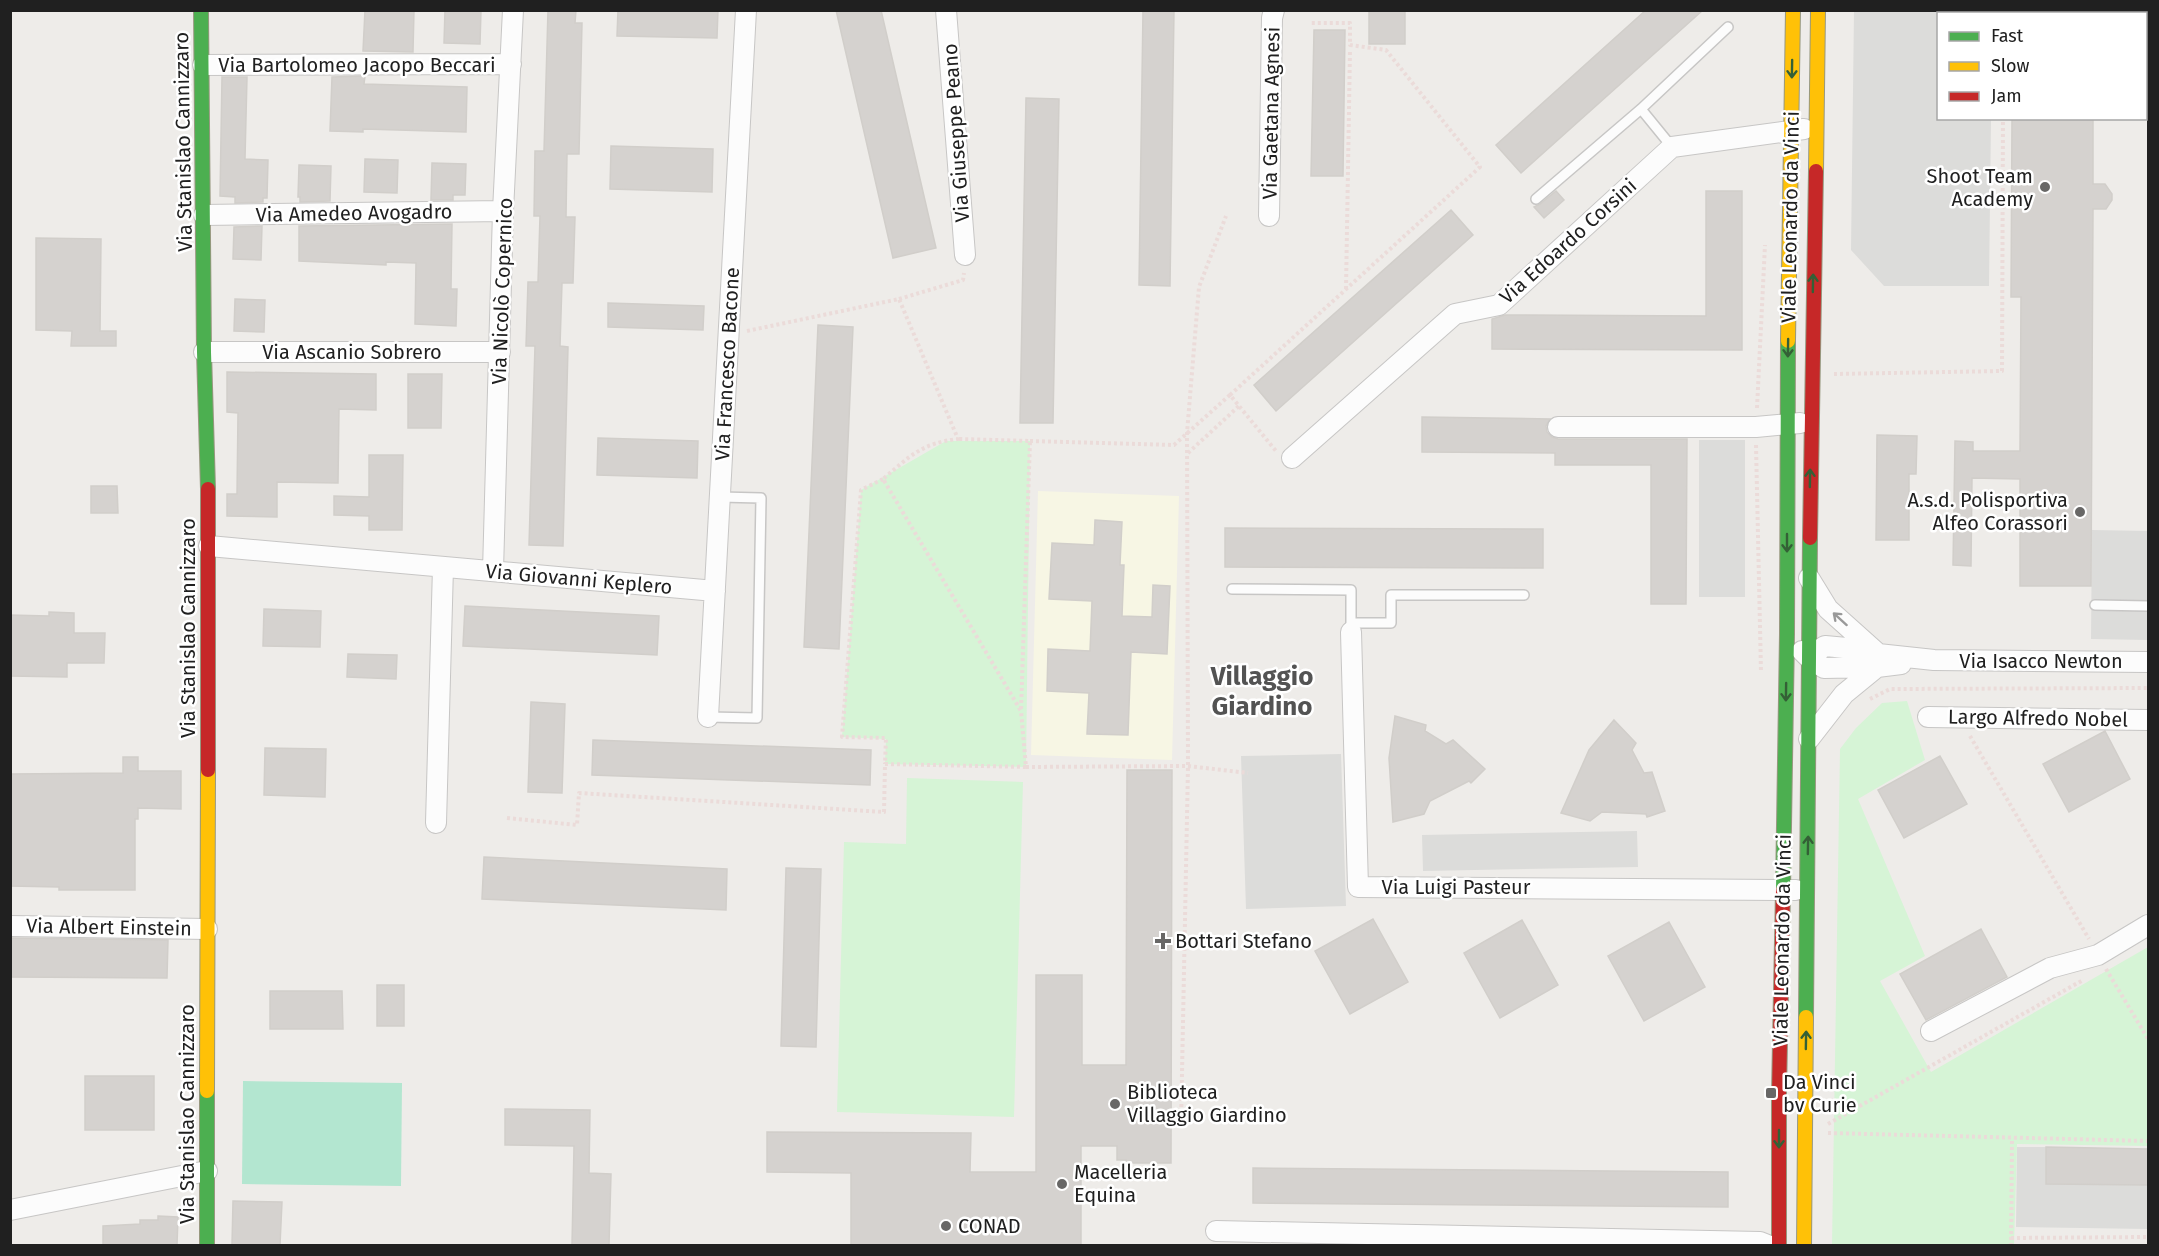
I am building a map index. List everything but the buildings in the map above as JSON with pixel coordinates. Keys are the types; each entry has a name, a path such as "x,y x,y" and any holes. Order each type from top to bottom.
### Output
{"street":[{"name":"Via Stanislao Cannizzaro","path":"201,10 204,352 209,546 207,1245"},
{"name":"Via Nicolò Copernico","path":"493,571 503,211 513,10"},
{"name":"Via Francesco Bacone","path":"708,717 746,10"},
{"name":"Via Giuseppe Peano","path":"946,10 966,255"},
{"name":"Via Gaetana Agnesi","path":"1269,216 1272,18 1274,10"},
{"name":"Viale Leonardo da Vinci","path":"1779,1245 1793,10"},
{"name":"Viale Leonardo da Vinci","path":"1800,1245 1807,890 1808,657 1818,10"},
{"name":"Via Bartolomeo Jacopo Beccari","path":"203,65 511,64"},
{"path":"1672,147 1816,128"},
{"name":"Via Edoardo Corsini","path":"1292,458 1455,314 1499,305 1672,147"},
{"name":"Via Amedeo Avogadro","path":"204,215 503,211"},
{"name":"Via Ascanio Sobrero","path":"204,352 500,352"},
{"path":"1558,427 1756,428 1787,423 1811,423"},
{"name":"Via Giovanni Keplero","path":"209,546 715,591"},
{"path":"436,823 443,567"},
{"path":"1809,578 1828,609 1878,660 1844,694 1809,739"},
{"name":"Via Luigi Pasteur","path":"1351,628 1359,887 1807,890"},
{"path":"1787,634 1808,657"},
{"name":"Via Isacco Newton","path":"1808,657 1825,646 1868,650 1878,660 2148,662"},
{"name":"Largo Alfredo Nobel","path":"1928,717 2148,720"},
{"path":"1931,1031 2050,968 2106,962 2148,925"},
{"name":"Via Albert Einstein","path":"10,926 207,929"},
{"path":"10,1210 207,1171"},
{"path":"1216,1231 1760,1242 1770,1245"}],"lane":[{"path":"1536,199 1641,109 1728,27"},
{"path":"1641,109 1672,147"},
{"path":"708,717 757,718 761,498 720,497"},
{"path":"1232,589 1351,590 1351,628 1391,623 1391,595 1524,595"},
{"path":"2095,605 2148,606"}],"path":[{"path":"507,818 577,825 579,793 884,812 886,738 842,737 861,490 883,479 917,452 938,442 958,440 1173,445 1480,167 1386,50 1350,45 1350,23 1311,23"},
{"path":"1346,289 1350,49"},
{"path":"1181,1125 1188,766 1187,433 1199,287 1226,216"},
{"path":"728,334 899,299 963,280 966,255"},
{"path":"899,299 958,440"},
{"path":"1230,395 1286,463 1292,458"},
{"path":"1187,453 1239,406"},
{"path":"1026,767 1021,711 1030,441"},
{"path":"883,479 1021,711"},
{"path":"1860,705 1890,689 2148,688"},
{"path":"1959,717 2106,962 2148,1039"},
{"path":"885,764 1026,767 1188,766 1248,773"},
{"path":"1824,1126 2085,979"},
{"path":"1824,1133 2148,1141"},
{"path":"2011,1245 2012,1138"},
{"path":"2011,1238 2148,1237"}],"shaded area":[{"path":"1854,11 1992,11 1937,12 1937,120 1991,120 1989,286 1884,286 1851,250"},
{"path":"1699,440 1745,440 1745,597 1699,597"},
{"path":"1038,491 1179,496 1172,760 1031,755"},
{"path":"2092,530 2148,531 2148,640 2091,639"},
{"path":"1341,754 1346,906 1246,909 1241,756"},
{"path":"1637,831 1638,867 1423,871 1422,835"},
{"path":"2017,1147 2046,1147 2046,1184 2148,1185 2148,1229 2016,1227"}],"green space":[{"path":"946,441 1030,441 1026,767 885,764 886,739 842,737 861,490"},
{"path":"1907,701 1925,760 1858,799 1925,956 1880,981 1931,1072 2148,947 2148,1146 2017,1144 2014,1245 1832,1245 1840,749 1856,728 1882,703"},
{"path":"907,778 1023,782 1014,1117 837,1112 844,842 906,844"},
{"path":"243,1081 402,1083 401,1186 242,1184"}],"traffic: fast":[{"path":"201,10 204,352 208,489"},
{"path":"1783,890 1788,341"},
{"path":"1806,1017 1810,538"},
{"path":"207,1091 207,1246"}],"traffic: slow":[{"path":"1788,341 1793,10"},
{"path":"1816,171 1818,10"},
{"path":"207,1091 208,770"},
{"path":"1804,1246 1806,1017"}],"traffic: jam":[{"path":"1810,538 1816,171"},
{"path":"208,489 208,770"},
{"path":"1779,1246 1783,890"}],"place":[{"name":"Shoot Team Academy","path":"2045,187"},
{"name":"A.s.d. Polisportiva Alfeo Corassori","path":"2080,512"},
{"name":"Bottari Stefano","path":"1163,941"},
{"name":"Da Vinci bv Curie","path":"1771,1093"},
{"name":"Biblioteca Villaggio Giardino","path":"1115,1104"},
{"name":"Macelleria Equina","path":"1062,1184"},
{"name":"CONAD","path":"946,1226"}],"district":[{"name":"Villaggio Giardino","path":"1262,691"}]}
